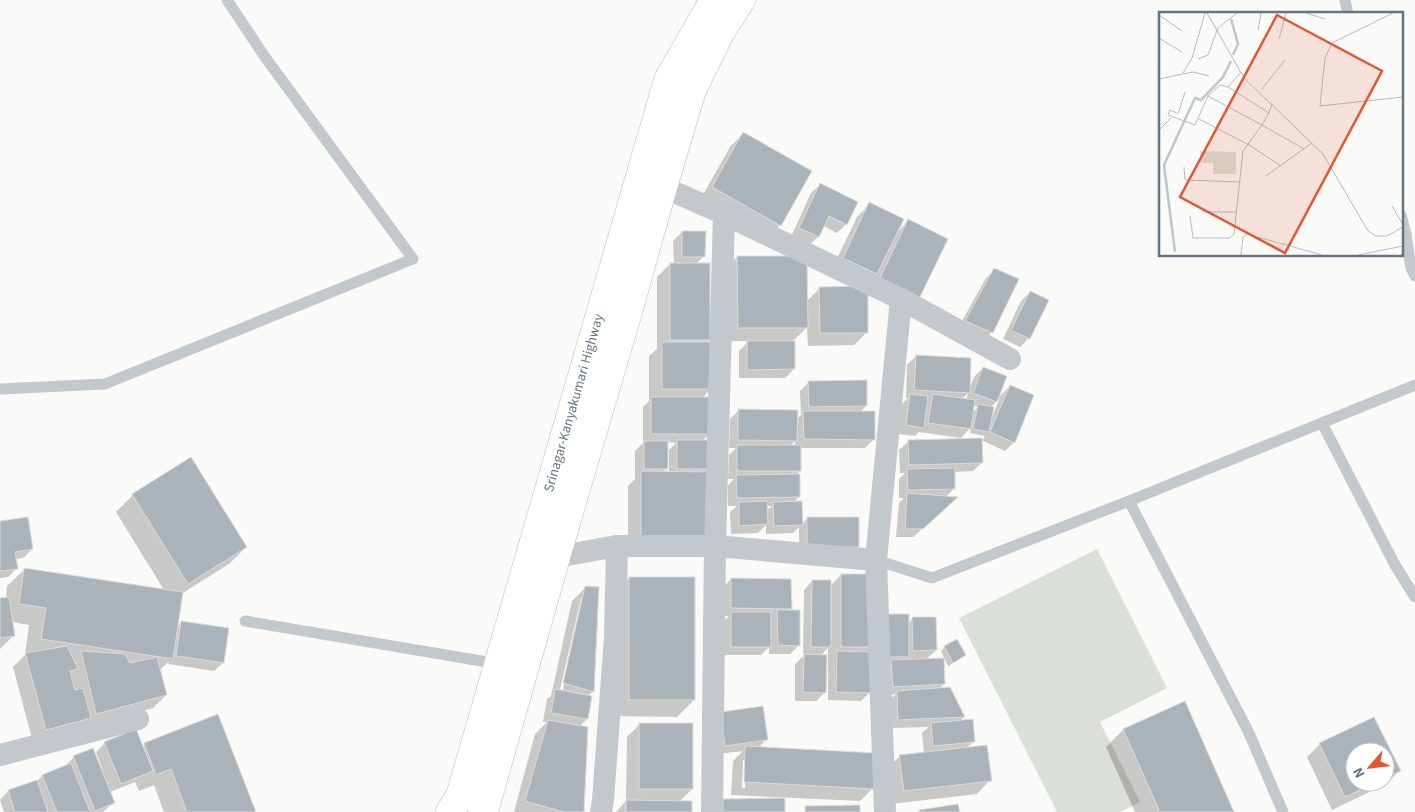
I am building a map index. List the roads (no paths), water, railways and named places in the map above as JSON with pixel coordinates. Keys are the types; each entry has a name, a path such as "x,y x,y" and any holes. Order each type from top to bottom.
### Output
{"highway":[{"name":"Srinagar-Kanyakumari Highway","path":"450,812 460,796 668,80 714,0"},
{"name":"Srinagar-Kanyakumari Highway","path":"482,812 692,90 720,33 741,0"}],"street":[{"path":"663,186 901,299 1010,359"},
{"path":"712,812 715,546 724,214"},
{"path":"885,812 876,560 901,299"},
{"path":"601,812 614,646 617,546"},
{"path":"556,557 617,546 715,546 876,560"},
{"path":"0,755 138,719"}],"lane":[{"path":"0,389 105,384 413,259 264,57 227,0"},
{"path":"1402,220 1411,268 1415,276"},
{"path":"876,560 932,578 1129,501 1415,385"},
{"path":"1322,423 1415,597"},
{"path":"1129,501 1248,731 1283,812"},
{"path":"245,621 499,664"}]}
